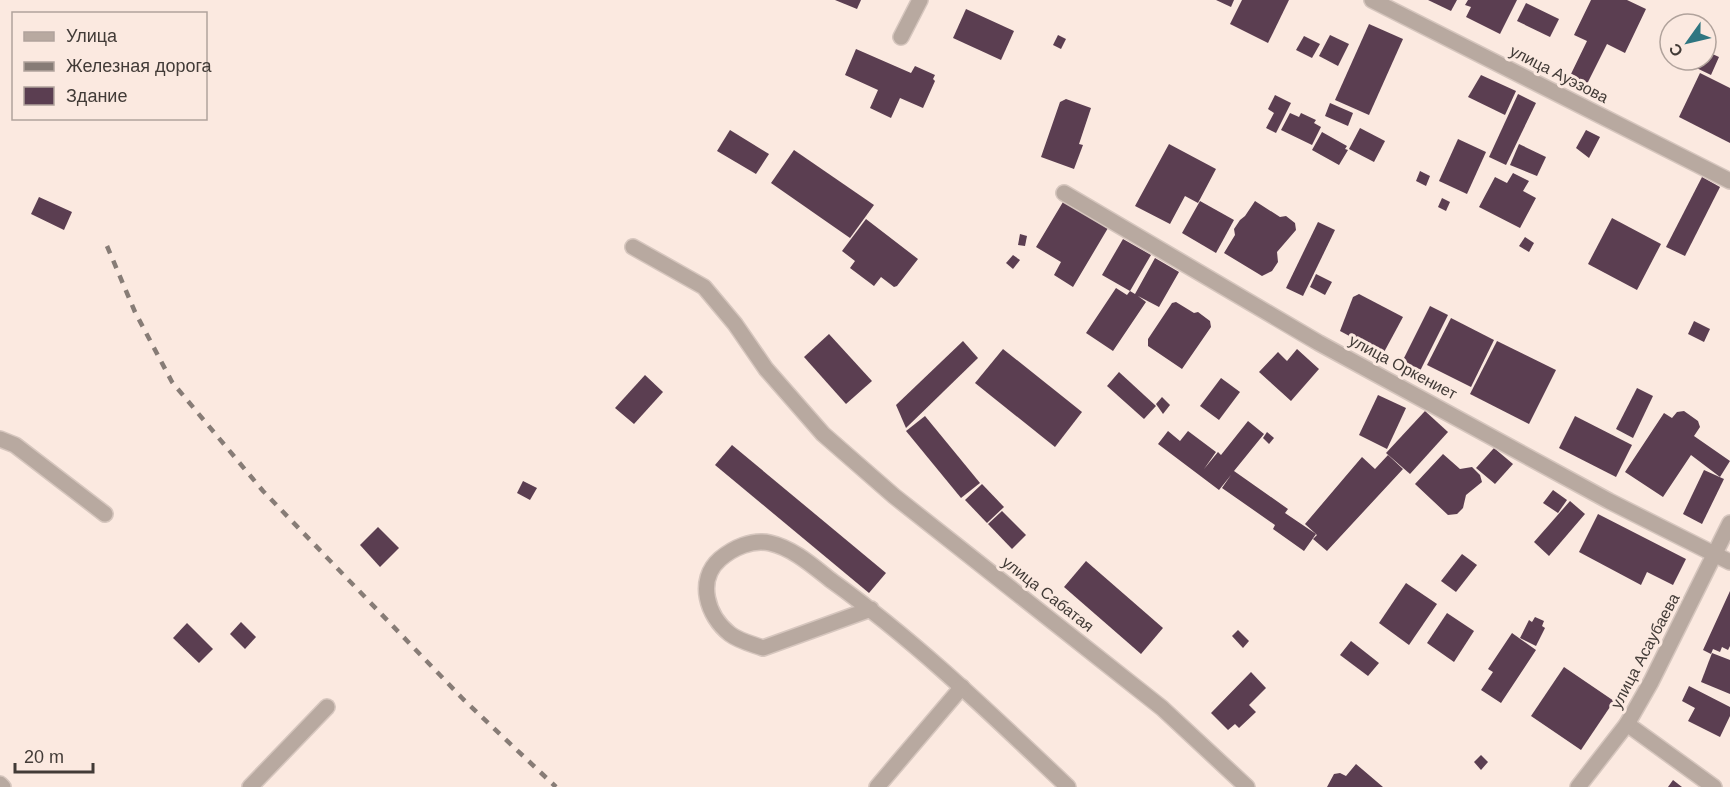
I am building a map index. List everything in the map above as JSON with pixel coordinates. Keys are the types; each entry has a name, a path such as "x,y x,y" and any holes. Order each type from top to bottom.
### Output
{"street":[{"path":"902,37 920,0"},
{"name":"улица Ауэзова","path":"1372,0 1730,181"},
{"name":"улица Оркениет","path":"1064,193 1319,343 1610,501 1730,562"},
{"name":"улица Сабатая","path":"633,247 704,287 735,324 766,369 823,434 904,504 1162,708 1247,787"},
{"path":"0,439 15,445 105,514"},
{"name":"улица Асаубаева","path":"1578,787 1627,724 1652,682 1730,523"},
{"path":"871,609 763,648 730,635 716,620 705,592 709,574 719,560 743,544 770,543 798,556 871,609 962,687 1068,787"},
{"path":"877,787 962,687"},
{"path":"250,787 327,706"},
{"path":"1627,724 1714,787"}],"building":[{"path":"835,0 861,0 857,9"},
{"path":"1216,0 1234,0 1231,7"},
{"path":"1242,0 1289,0 1268,43 1230,24"},
{"path":"1428,0 1457,0 1451,11"},
{"path":"1468,0 1517,0 1500,34 1466,17 1471,7 1465,5"},
{"path":"1591,0 1627,0 1646,9 1625,53 1607,44 1587,84 1570,76 1587,41 1574,35"},
{"path":"1526,3 1559,19 1550,37 1517,21"},
{"path":"966,9 1014,31 1001,60 953,38"},
{"path":"1369,24 1403,39 1369,115 1335,100"},
{"path":"1058,35 1066,39 1061,49 1053,45"},
{"path":"1330,35 1349,44 1338,66 1319,56"},
{"path":"1304,36 1320,44 1312,58 1296,50"},
{"path":"856,49 911,73 915,66 935,75 933,79 935,81 923,108 900,98 891,118 870,108 878,90 845,75"},
{"path":"1700,73 1730,88 1730,143 1679,117"},
{"path":"1481,75 1516,91 1505,115 1468,97"},
{"path":"1518,94 1536,103 1506,165 1489,157"},
{"path":"1275,95 1291,103 1276,133 1266,128 1274,113 1268,109"},
{"path":"1066,99 1091,108 1079,144 1083,145 1074,169 1041,157 1060,102"},
{"path":"1330,103 1353,113 1348,126 1325,116"},
{"path":"1290,113 1299,117 1301,113 1316,120 1314,123 1321,127 1312,145 1281,130"},
{"path":"1360,128 1385,141 1374,162 1349,149"},
{"path":"730,130 769,154 756,174 717,151"},
{"path":"1586,130 1600,137 1589,158 1576,148"},
{"path":"1322,132 1347,146 1345,149 1348,150 1339,165 1312,150"},
{"path":"1458,139 1486,152 1467,194 1439,181"},
{"path":"1169,144 1216,169 1198,203 1185,196 1170,224 1135,206"},
{"path":"1519,144 1546,157 1537,176 1510,165"},
{"path":"794,150 874,205 850,238 771,183"},
{"path":"1420,171 1430,176 1426,186 1416,181"},
{"path":"1513,173 1529,181 1523,191 1536,198 1520,228 1479,207 1495,177 1507,183"},
{"path":"1702,177 1720,187 1685,256 1666,247"},
{"path":"39,197 72,212 64,230 31,214"},
{"path":"1442,198 1450,202 1446,211 1438,207"},
{"path":"1200,201 1234,220 1216,253 1182,233"},
{"path":"1255,201 1280,217 1286,216 1295,223 1296,230 1277,252 1278,262 1272,271 1262,276 1224,253 1235,235 1234,229"},
{"path":"1063,202 1108,228 1073,287 1054,275 1061,262 1036,247"},
{"path":"1612,218 1661,244 1637,290 1588,264"},
{"path":"866,219 918,259 897,286 894,287 881,277 874,286 850,268 855,261 842,251"},
{"path":"1318,222 1335,230 1303,296 1286,288"},
{"path":"1020,234 1027,236 1025,246 1018,245"},
{"path":"1525,237 1534,243 1529,252 1519,246"},
{"path":"1123,239 1151,255 1130,291 1102,275"},
{"path":"1013,255 1020,260 1013,269 1006,263"},
{"path":"1155,258 1179,272 1159,307 1138,296 1146,302 1113,351 1086,333 1116,288 1127,295 1130,291 1135,294"},
{"path":"1316,274 1332,282 1325,295 1310,287"},
{"path":"1359,294 1403,317 1383,354 1340,331 1353,297"},
{"path":"1176,302 1194,313 1198,312 1210,321 1211,327 1182,369 1148,346 1148,339 1172,303"},
{"path":"1430,306 1448,315 1419,373 1401,364"},
{"path":"1451,318 1494,340 1471,387 1427,365"},
{"path":"1694,321 1710,329 1704,342 1688,334"},
{"path":"829,334 872,381 846,404 804,357"},
{"path":"963,341 978,358 906,428 896,405"},
{"path":"1497,341 1556,370 1529,424 1470,394"},
{"path":"1003,349 1082,412 1055,447 975,383"},
{"path":"1297,349 1319,369 1291,401 1259,372 1278,352 1287,361"},
{"path":"1119,372 1156,406 1144,419 1107,386"},
{"path":"645,375 663,392 634,424 615,408"},
{"path":"1221,378 1240,392 1219,420 1200,406"},
{"path":"1637,388 1653,396 1633,438 1616,429"},
{"path":"1378,395 1406,408 1387,449 1359,435"},
{"path":"1162,397 1170,405 1163,414 1156,404"},
{"path":"1425,411 1448,432 1410,474 1386,453"},
{"path":"1684,411 1698,421 1700,427 1694,436 1730,461 1720,477 1691,455 1663,497 1625,472 1664,413 1672,418 1677,412"},
{"path":"925,416 980,483 961,498 906,431"},
{"path":"1575,416 1632,445 1616,477 1559,448"},
{"path":"1248,421 1264,434 1234,471 1288,509 1285,513 1316,534 1304,551 1273,529 1275,525 1222,488 1231,475 1219,490 1158,444 1168,431 1180,441 1188,431 1216,452 1204,469 1218,452 1221,455"},
{"path":"1267,432 1274,438 1269,444 1263,438"},
{"path":"732,445 886,573 869,593 715,465"},
{"path":"1494,448 1513,464 1495,484 1476,468"},
{"path":"1443,454 1460,469 1472,467 1480,475 1482,482 1466,495 1463,508 1457,514 1448,515 1415,484"},
{"path":"1388,455 1403,469 1327,551 1313,539 1317,535 1305,524 1362,457 1375,469"},
{"path":"1704,470 1724,479 1702,524 1683,514"},
{"path":"523,481 537,488 530,500 517,493"},
{"path":"982,484 1004,507 987,523 965,500"},
{"path":"1553,490 1567,500 1558,513 1543,503"},
{"path":"1570,501 1585,514 1549,556 1534,542"},
{"path":"1002,511 1026,535 1012,549 988,524"},
{"path":"1598,514 1686,559 1673,585 1647,572 1641,585 1579,552"},
{"path":"378,527 399,548 380,567 360,545"},
{"path":"1462,554 1477,565 1456,592 1441,581"},
{"path":"1086,561 1163,628 1141,654 1064,587"},
{"path":"1406,583 1437,604 1409,645 1379,623"},
{"path":"1730,591 1730,646 1728,650 1722,647 1720,652 1713,649 1711,654 1703,650"},
{"path":"1447,613 1474,631 1454,662 1427,643"},
{"path":"1535,617 1544,621 1542,626 1545,628 1536,646 1520,638 1529,620 1532,622"},
{"path":"241,622 256,637 245,649 230,634"},
{"path":"187,623 213,649 199,663 173,638"},
{"path":"1238,630 1249,641 1243,648 1232,636"},
{"path":"1512,633 1536,650 1501,703 1481,690 1493,672 1488,669"},
{"path":"1351,641 1379,663 1368,676 1340,655"},
{"path":"1712,653 1730,660 1730,694 1701,682"},
{"path":"1564,667 1614,701 1581,750 1531,716"},
{"path":"1251,672 1266,688 1249,705 1256,712 1239,728 1235,724 1228,730 1211,713"},
{"path":"1689,686 1730,707 1730,716 1720,737 1688,721 1695,708 1682,701"},
{"path":"1481,755 1488,762 1481,770 1474,762"},
{"path":"1356,764 1383,787 1327,787 1334,774 1340,773 1346,776"},
{"path":"1673,780 1682,787 1668,787"}],"railway":[{"path":"107,246 135,312 172,382 263,491 463,699 556,787"}]}
